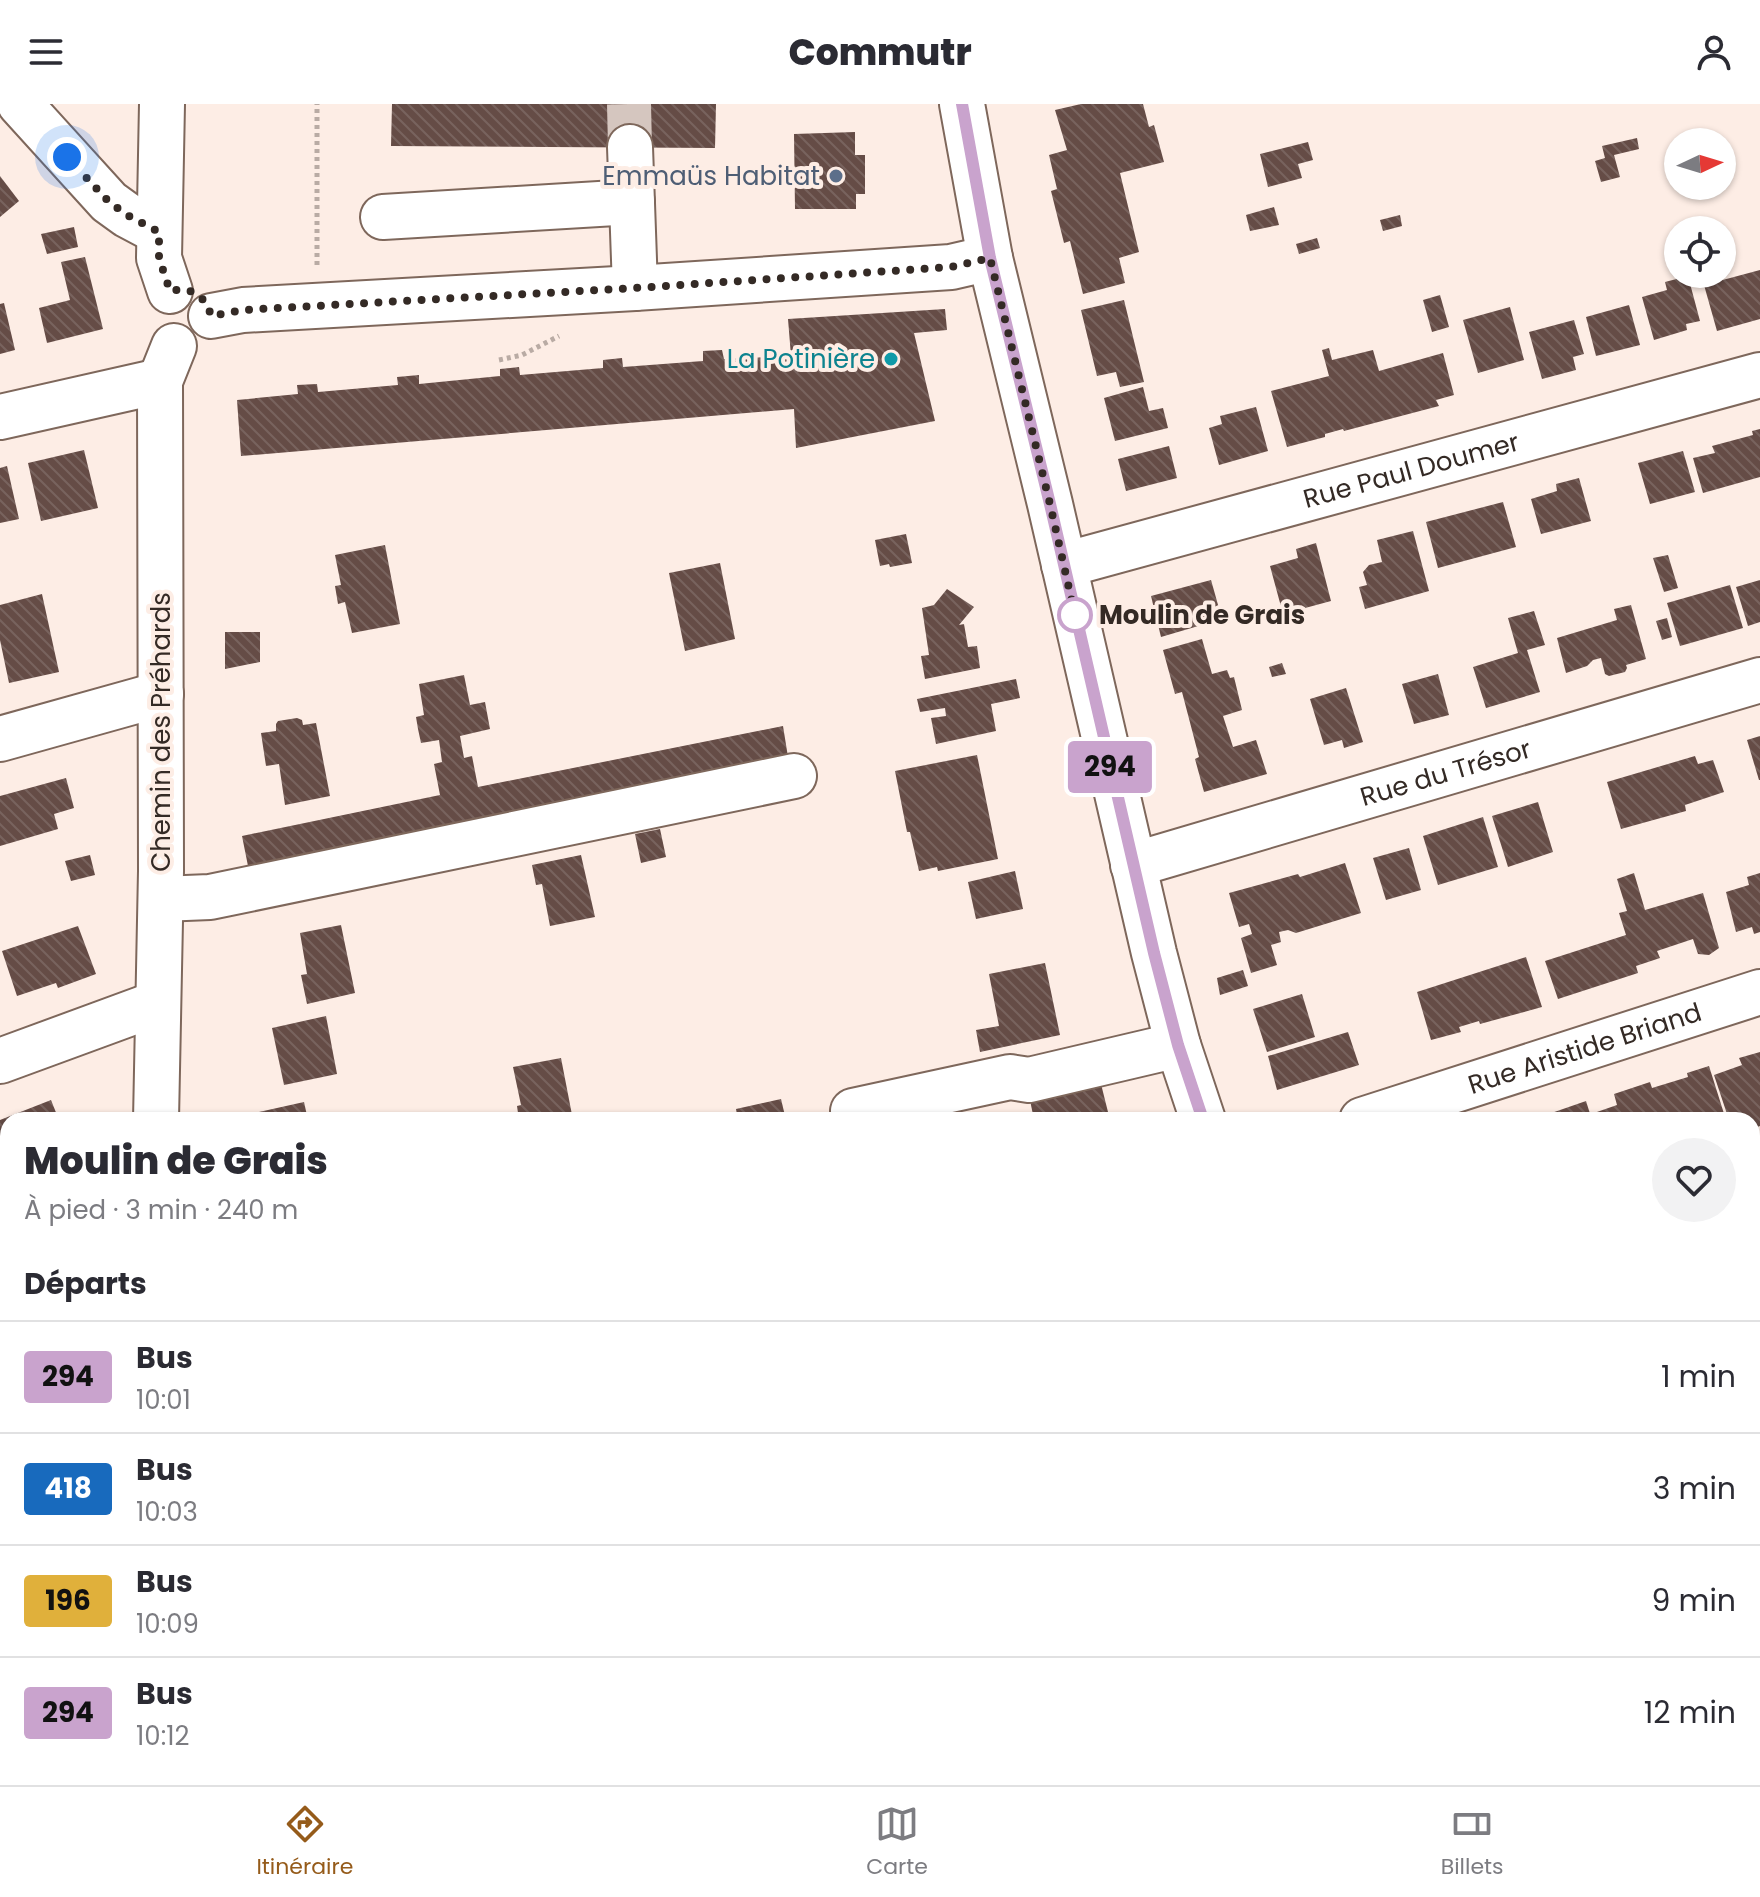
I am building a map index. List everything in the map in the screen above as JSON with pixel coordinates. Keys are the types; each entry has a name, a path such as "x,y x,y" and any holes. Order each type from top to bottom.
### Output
{"street":[{"path":"20,104 109,202 159,232"},
{"path":"162,104 159,258 170,291"},
{"path":"962,104 990,258 1133,865 1178,1045 1200,1112"},
{"path":"630,147 635,288"},
{"path":"383,217 632,202"},
{"path":"211,316 243,310 951,267 990,258"},
{"path":"0,417 167,363 199,340 209,325 211,316 206,301 186,289 170,291 158,300 153,315 167,363"},
{"name":"Chemin des Préhards","path":"156,1112 167,363"},
{"name":"Rue Paul Doumer","path":"1064,565 1760,375"},
{"name":"Rue du Trésor","path":"1133,865 1760,680"},
{"path":"0,739 161,694"},
{"path":"161,899 210,897 794,776"},
{"name":"Rue Aristide Briand","path":"1387,1112 1760,992"},
{"path":"0,1061 158,1003"},
{"path":"853,1111 1010,1077 1029,1080 1178,1045"}],"path":[{"path":"317,104 317,306"}],"building":[{"path":"392,104 716,104 715,148 391,146"},
{"path":"1081,104 1143,104 1149,127 1154,125 1164,162 1120,173 1139,252 1119,258 1125,283 1083,294 1070,241 1064,243 1051,191 1057,189 1049,155 1067,150 1055,110"},
{"path":"855,132 855,155 865,155 865,194 856,194 856,209 795,209 794,134"},
{"path":"1637,138 1639,149 1614,155 1620,177 1601,182 1595,161 1605,158 1602,146"},
{"path":"1308,142 1313,160 1298,164 1302,178 1268,187 1260,154"},
{"path":"0,176 19,201 0,217"},
{"path":"1274,207 1279,225 1250,231 1246,215"},
{"path":"1400,215 1402,226 1383,231 1380,220"},
{"path":"74,227 78,247 47,254 41,234"},
{"path":"1317,238 1320,248 1299,254 1296,244"},
{"path":"85,257 103,329 47,343 39,308 70,300 61,262"},
{"path":"1760,270 1760,319 1717,331 1705,288 1736,288 1736,276"},
{"path":"1691,288 1700,321 1686,324 1687,330 1654,340 1642,297"},
{"path":"1440,295 1449,327 1432,332 1423,300"},
{"path":"1124,300 1144,382 1120,387 1116,372 1097,376 1081,310"},
{"path":"4,303 15,350 0,354 0,304"},
{"path":"1629,305 1640,345 1596,356 1586,317"},
{"path":"1510,307 1524,360 1478,373 1463,320"},
{"path":"945,309 947,330 914,333 935,421 796,448 794,409 241,456 237,400 298,394 297,385 317,384 318,392 398,385 397,377 419,375 419,384 500,376 500,369 519,367 520,375 603,368 603,360 622,358 623,367 703,361 703,351 722,350 724,359 791,356 788,319"},
{"path":"1574,320 1584,354 1573,357 1576,370 1542,379 1529,332"},
{"path":"1329,348 1332,360 1373,350 1379,371 1443,353 1454,395 1436,400 1439,406 1343,429 1287,447 1271,391 1329,376 1322,350"},
{"path":"1143,387 1149,411 1163,408 1168,428 1115,441 1104,398"},
{"path":"1256,407 1268,451 1219,465 1209,428 1222,424 1220,416"},
{"path":"1760,429 1760,477 1703,493 1693,458 1715,453 1712,446 1753,435 1752,431"},
{"path":"1169,446 1177,478 1126,491 1118,459"},
{"path":"84,450 98,508 41,521 28,463"},
{"path":"1683,451 1695,492 1650,504 1638,463"},
{"path":"7,466 19,519 0,523 0,468"},
{"path":"1579,478 1591,521 1541,534 1531,499 1557,491 1556,484"},
{"path":"1503,502 1516,547 1438,568 1426,522"},
{"path":"1413,531 1429,591 1365,609 1359,587 1367,585 1363,572 1369,565 1382,562 1377,540"},
{"path":"906,534 912,563 880,566 875,540"},
{"path":"1316,543 1331,601 1283,614 1270,566 1298,558 1296,549"},
{"path":"385,545 400,624 352,633 345,602 338,604 335,586 341,585 335,555"},
{"path":"1668,555 1678,588 1664,592 1653,558"},
{"path":"720,563 735,639 685,651 669,573"},
{"path":"1211,580 1222,619 1161,637 1151,596"},
{"path":"1760,580 1760,622 1748,626 1736,587"},
{"path":"1730,585 1743,628 1680,646 1667,603"},
{"path":"947,589 974,607 959,625 964,624 968,647 977,646 980,668 925,679 921,656 929,655 922,608 934,605"},
{"path":"42,594 59,672 9,683 0,640 0,605"},
{"path":"1631,605 1646,659 1626,665 1625,672 1609,676 1605,674 1601,658 1566,673 1557,638 1617,620 1614,609"},
{"path":"1534,611 1545,645 1527,650 1540,692 1486,708 1473,667 1518,653 1508,618"},
{"path":"1667,618 1672,637 1662,640 1656,621"},
{"path":"225,632 260,632 260,662 225,669"},
{"path":"1202,639 1212,674 1227,670 1230,678 1234,677 1242,710 1223,716 1233,747 1256,740 1267,774 1204,792 1195,759 1199,757 1182,692 1175,694 1163,650"},
{"path":"1282,663 1286,674 1272,677 1269,667"},
{"path":"1438,674 1449,715 1414,724 1402,684"},
{"path":"464,675 470,705 485,702 490,729 460,736 464,758 472,756 478,787 783,726 788,757 248,866 242,836 440,795 434,764 442,762 439,740 421,743 418,729 416,717 424,715 419,684"},
{"path":"1016,679 1020,698 991,704 996,731 936,744 931,718 946,716 945,708 920,712 917,699"},
{"path":"1346,688 1363,742 1344,748 1342,740 1324,745 1310,699"},
{"path":"302,720 303,725 316,723 330,796 285,805 279,764 266,766 261,733 276,731 278,721"},
{"path":"1760,736 1760,780 1759,780 1747,740"},
{"path":"977,755 998,859 938,871 937,867 919,871 910,832 907,832 895,771"},
{"path":"1695,756 1698,764 1713,760 1724,792 1685,805 1686,811 1621,829 1607,782"},
{"path":"66,778 74,808 54,814 58,829 0,846 0,796"},
{"path":"1538,802 1553,852 1508,867 1492,816"},
{"path":"1483,817 1498,867 1438,885 1423,836"},
{"path":"660,829 666,857 641,863 635,834"},
{"path":"1409,848 1421,890 1386,900 1373,858"},
{"path":"90,855 95,875 71,881 65,861"},
{"path":"581,855 595,917 550,926 542,884 536,885 532,865"},
{"path":"1345,863 1361,913 1296,933 1288,930 1279,932 1281,942 1271,945 1277,965 1251,973 1241,938 1252,934 1249,924 1239,927 1229,893"},
{"path":"1015,871 1023,909 976,919 968,882"},
{"path":"1634,873 1645,910 1703,893 1719,948 1709,955 1698,954 1693,939 1657,951 1660,958 1636,966 1638,973 1558,999 1545,961 1626,935 1619,913 1627,911 1617,879"},
{"path":"1760,873 1760,932 1754,934 1752,927 1736,932 1726,892 1749,885 1747,877"},
{"path":"341,925 355,993 307,1004 301,975 307,974 300,933"},
{"path":"78,926 96,974 58,988 56,983 17,996 2,951"},
{"path":"1526,957 1542,1007 1480,1024 1479,1021 1459,1027 1461,1032 1431,1040 1417,992"},
{"path":"1045,963 1060,1035 980,1052 976,1030 999,1026 989,974"},
{"path":"1243,970 1248,986 1220,995 1217,978"},
{"path":"1302,994 1315,1037 1267,1052 1253,1009"},
{"path":"326,1016 337,1074 284,1085 272,1028"},
{"path":"1348,1032 1359,1065 1277,1090 1268,1056"},
{"path":"1760,1052 1760,1112 1726,1112 1714,1075 1742,1065 1739,1058"},
{"path":"561,1058 571,1112 518,1112 517,1106 521,1105 513,1067"},
{"path":"1709,1066 1723,1112 1597,1112 1617,1105 1614,1094 1650,1082 1652,1088 1688,1077 1687,1073"},
{"path":"1101,1084 1108,1112 1032,1112 1030,1100"},
{"path":"781,1099 784,1112 737,1112 736,1109"},
{"path":"51,1100 56,1112 20,1112"},
{"path":"1586,1101 1589,1112 1554,1112"},
{"path":"304,1102 306,1112 259,1112"}],"tunnel":[{"path":"629,104 630,147"}],"bus line":[{"name":"294","path":"962,104 990,258 1154,953 1178,1045 1200,1112"}],"place":[{"name":"Emmaüs Habitat","path":"836,176"},
{"name":"La Potinière","path":"891,359"},
{"name":"Moulin de Grais","path":"1075,615"}],"route":[{"path":"67,157 109,202 159,232 159,258 170,291 186,289 200,295 206,301 211,316 243,310 951,267 990,258 1075,615"}]}
